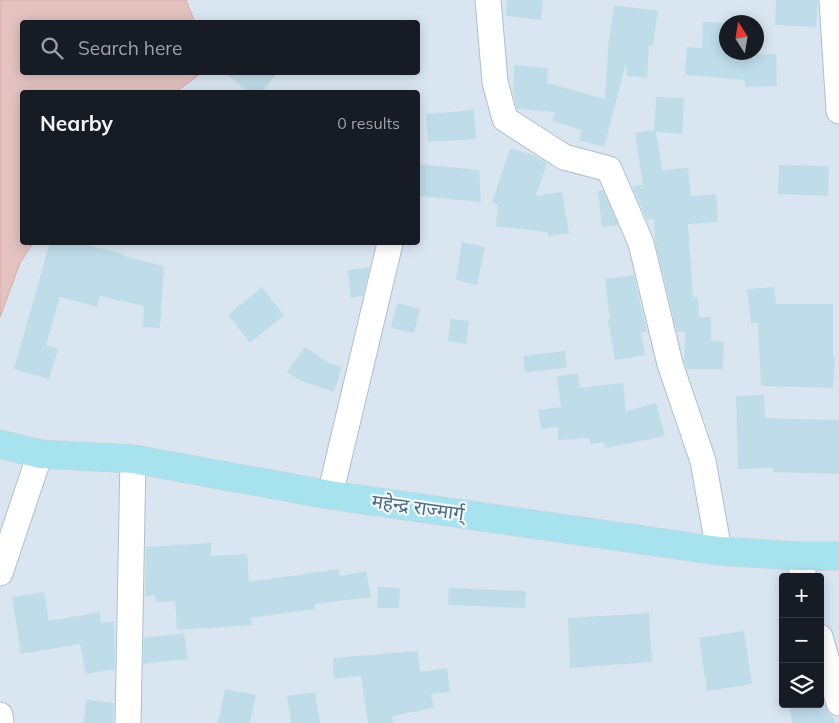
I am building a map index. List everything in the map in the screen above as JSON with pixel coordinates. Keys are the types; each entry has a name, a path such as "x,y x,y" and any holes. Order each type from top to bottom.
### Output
{"highway":[{"name":"महेन्द्र राज्मार्ग्","path":"0,444 40,454 133,459 330,494 719,551 801,566 839,556"}],"street":[{"path":"488,0 495,82 505,119 564,157 609,169 641,243 670,364 703,461 719,551"},
{"path":"832,0 839,111"},
{"path":"330,494 390,245"},
{"path":"0,573 40,454"},
{"path":"128,723 133,459"},
{"path":"824,651 839,703"},
{"path":"0,714 1,723"}],"shaded area":[{"path":"0,0 186,0 194,20 20,20 20,75 198,75 179,90 20,90 20,245 32,245 20,263 0,317"},
{"path":"186,0 839,0 839,723 0,723 0,317 20,263 32,245 420,245 420,90 176,90 195,75 420,75 420,20 195,20"}],"building":[{"path":"507,0 543,0 541,20 506,16"},
{"path":"776,0 818,0 816,27 775,25"},
{"path":"614,5 658,11 653,46 649,46 647,78 627,76 626,63 604,147 579,140 582,130 552,121 555,112 517,109 513,92 514,65 548,68 547,83 605,99 608,49"},
{"path":"703,22 719,23 719,60 764,60 764,54 776,54 777,86 745,87 745,80 685,75 687,47 702,48"},
{"path":"228,75 276,75 264,90 246,90"},
{"path":"656,97 684,98 682,134 656,132 662,170 688,168 691,196 716,194 718,222 688,224 693,297 698,297 699,317 711,317 711,341 724,342 723,369 687,369 684,361 685,332 677,332 655,241 654,219 647,220 632,186 643,185 635,133 654,130"},
{"path":"474,110 476,139 428,142 426,114"},
{"path":"510,148 536,156 547,163 536,196 562,192 569,233 548,236 547,232 496,226 498,204 492,203"},
{"path":"420,164 479,170 481,202 420,196"},
{"path":"779,165 829,166 828,196 778,194"},
{"path":"603,190 618,225 602,227 598,191"},
{"path":"462,242 485,247 477,285 456,280"},
{"path":"49,245 88,245 164,266 160,328 143,327 144,306 100,296 97,307 60,297 46,345 58,349 49,379 14,369"},
{"path":"370,267 363,296 351,298 348,270"},
{"path":"634,275 647,332 641,332 645,355 615,360 608,320 610,319 605,279"},
{"path":"262,287 284,315 250,343 228,315"},
{"path":"774,287 776,304 833,304 833,357 835,357 833,388 761,386 758,323 751,323 747,289"},
{"path":"397,303 420,309 414,333 391,328"},
{"path":"451,319 469,321 466,344 448,341"},
{"path":"305,347 329,363 342,367 334,392 299,380 287,372"},
{"path":"565,351 567,368 525,372 523,356"},
{"path":"578,373 580,388 623,383 626,411 656,403 665,436 605,448 604,442 590,444 589,438 558,440 558,427 541,429 538,410 561,407 557,376"},
{"path":"764,395 765,418 839,420 839,474 773,472 773,468 738,469 736,396"},
{"path":"211,543 211,556 247,554 249,582 339,569 340,576 366,571 371,597 315,604 315,609 251,618 252,625 177,630 175,601 156,602 155,595 145,596 146,547"},
{"path":"378,587 400,588 399,608 377,608"},
{"path":"449,588 526,591 525,608 448,605"},
{"path":"44,592 49,621 100,612 101,623 114,621 115,669 86,674 80,644 21,654 12,597"},
{"path":"649,613 652,662 570,668 568,618"},
{"path":"744,631 752,684 707,691 699,638"},
{"path":"184,633 188,659 143,664 144,638"},
{"path":"418,651 420,672 447,668 450,692 431,694 434,708 392,716 393,723 368,723 361,676 334,679 333,658"},
{"path":"225,689 256,695 250,723 218,723"},
{"path":"315,692 320,723 291,723 287,696"},
{"path":"86,700 114,703 113,723 84,723"},
{"path":"824,704 833,716 835,723 792,723 790,708 824,708"}]}
